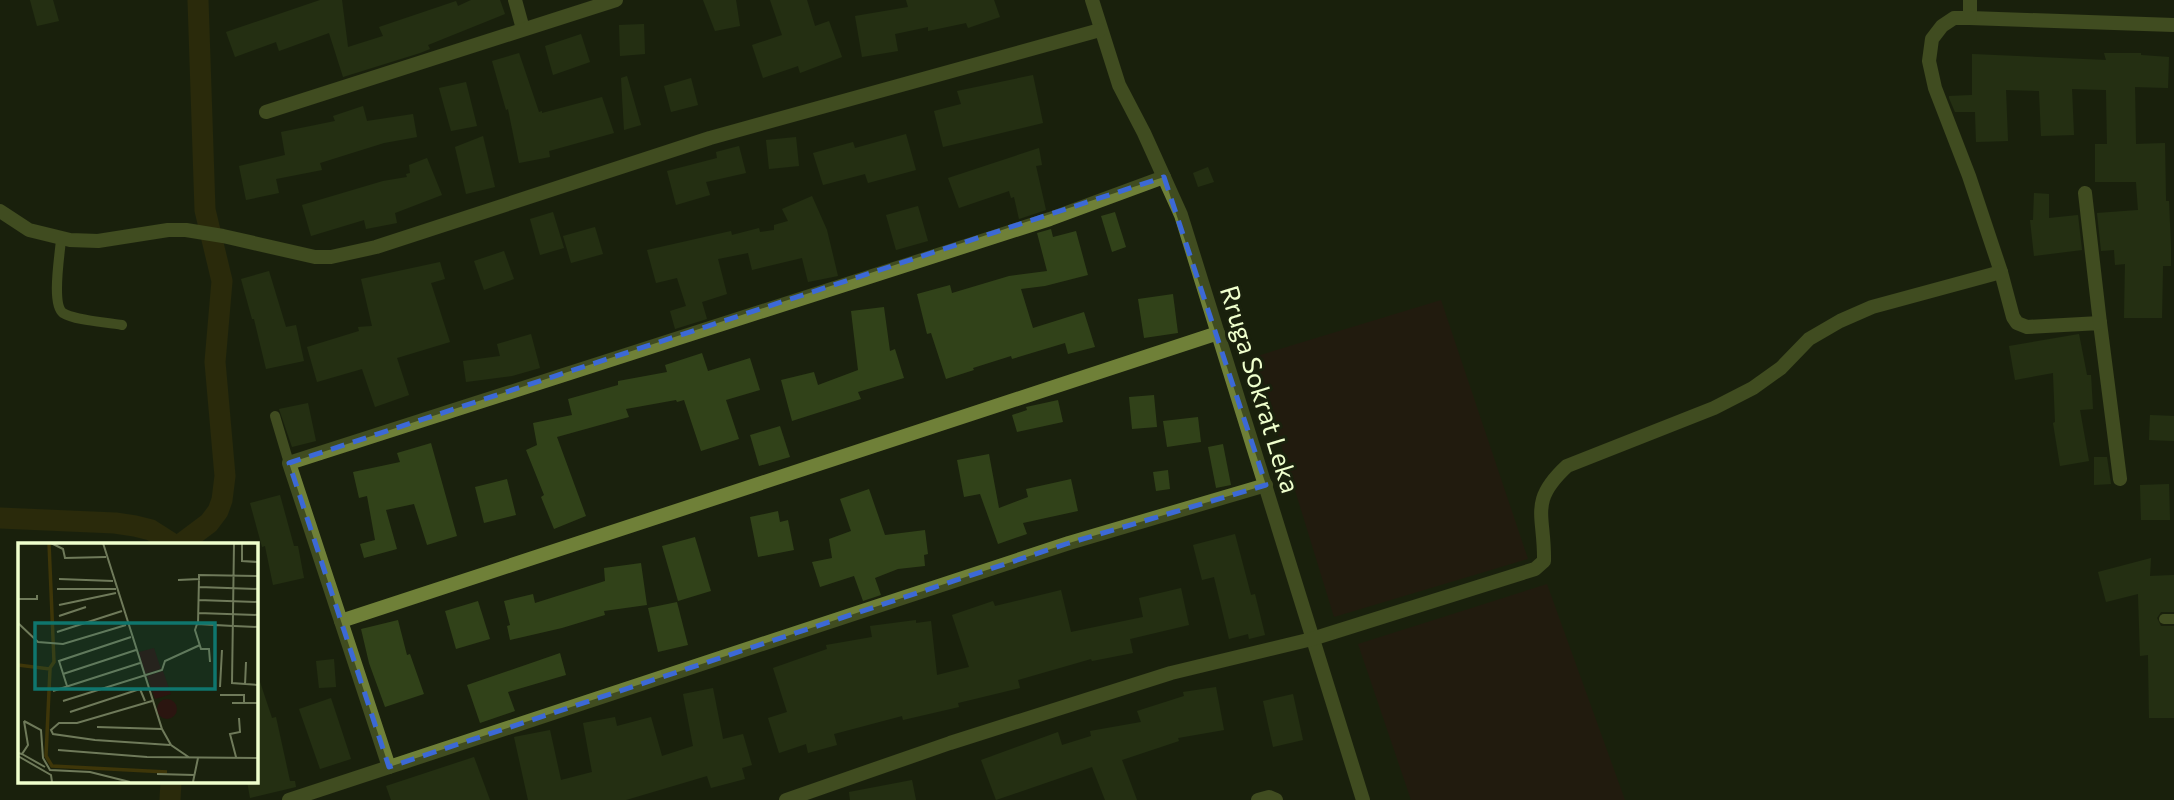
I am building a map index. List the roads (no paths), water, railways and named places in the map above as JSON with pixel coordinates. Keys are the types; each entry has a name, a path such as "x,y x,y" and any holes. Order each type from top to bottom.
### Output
{"street":[{"path":"514,0 523,29"},
{"path":"266,112 616,0"},
{"name":"Rruga Sokrat Leka","path":"1092,0 1119,85 1181,215 1363,800"},
{"path":"1970,0 1970,18"},
{"path":"2100,323 2027,327 2017,323 2012,317 2001,272 1969,176 1935,88 1930,61 1932,39 1942,26 1954,18 2174,26"},
{"path":"0,211 29,230 61,239 98,241 168,230 223,236 315,257 348,254 710,138 1100,30"},
{"path":"389,767 289,463 1050,219 1164,177"},
{"path":"2085,193 2120,480"},
{"path":"786,800 950,743 1171,673 1312,639 1535,569 1544,561 1540,514 1542,497 1550,481 1567,466 1714,408 1753,388 1781,368 1809,340 1840,321 1872,307 2001,272"},
{"path":"341,621 1219,333"},
{"path":"289,800 1055,548 1265,485"},
{"path":"1258,800 1269,797 1276,800"}],"lane":[{"path":"61,239 56,302 61,312 72,317 122,325"},
{"path":"275,416 289,463"}],"waterway":[{"path":"182,543 209,523 218,511 225,476 215,362 222,281 205,210 198,0"},
{"path":"0,518 115,523 151,530 171,543"},
{"path":"170,800 171,782"}]}
